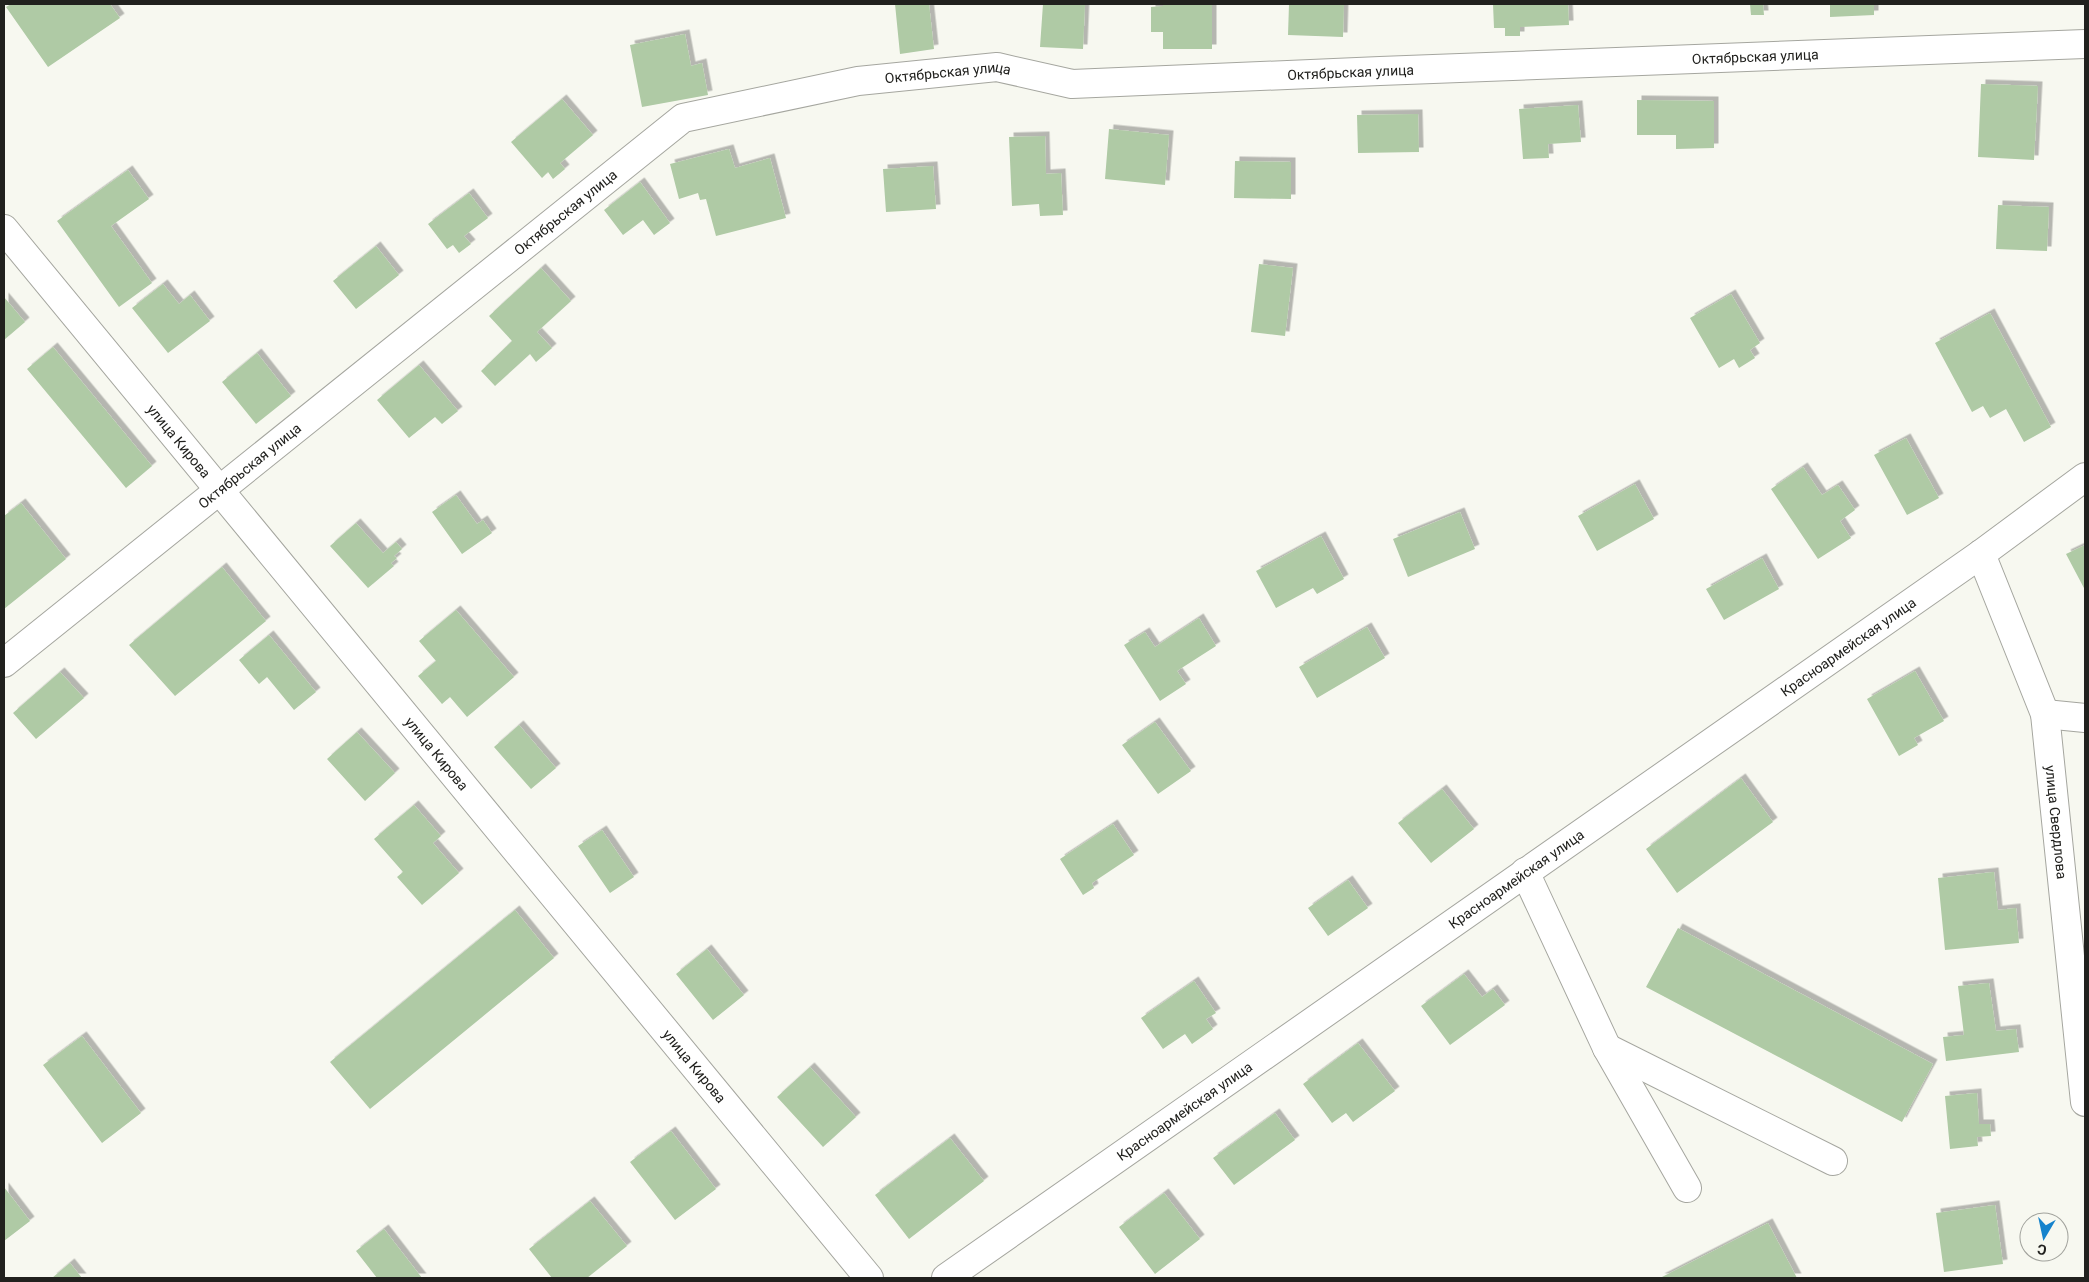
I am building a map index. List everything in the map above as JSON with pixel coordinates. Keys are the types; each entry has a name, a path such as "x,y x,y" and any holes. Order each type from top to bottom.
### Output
{"street":[{"name":"Октябрьская улица","path":"4,663 683,118 858,81 997,67 1072,84 1380,70 2085,44"},
{"name":"улица Кирова","path":"4,229 869,1278"},
{"name":"Красноармейская улица","path":"946,1278 1981,554 2085,477"},
{"name":"улица Свердлова","path":"1981,554 2046,714 2085,1102"},
{"path":"2046,714 2085,718"},
{"path":"1525,872 1607,1048 1687,1188"},
{"path":"1607,1048 1833,1161"}],"building":[{"path":"11,4 110,4 120,18 48,67 6,7"},
{"path":"895,4 929,4 934,49 900,54"},
{"path":"1043,4 1085,4 1083,49 1040,47"},
{"path":"1163,4 1212,4 1212,49 1163,49 1163,32 1151,32 1151,7 1163,6"},
{"path":"1289,4 1344,4 1343,37 1288,35"},
{"path":"1493,4 1568,4 1569,25 1520,27 1520,36 1505,36 1505,28 1494,28"},
{"path":"1750,4 1763,4 1764,15 1751,15"},
{"path":"1830,4 1874,4 1874,15 1830,17"},
{"path":"685,34 691,66 702,63 708,95 642,107 630,45"},
{"path":"1981,84 2038,86 2034,160 1978,157"},
{"path":"562,99 593,135 560,163 565,169 553,179 548,172 542,178 511,142"},
{"path":"1637,100 1714,101 1714,148 1676,149 1676,135 1637,135"},
{"path":"1578,105 1581,142 1548,144 1549,158 1523,159 1519,109"},
{"path":"1418,114 1419,152 1358,153 1357,115"},
{"path":"1109,129 1169,135 1165,185 1105,179"},
{"path":"1045,136 1046,174 1061,173 1063,215 1040,216 1039,204 1012,206 1009,137"},
{"path":"729,149 735,168 770,158 786,218 716,236 706,199 700,200 698,193 679,199 670,164"},
{"path":"1235,161 1291,162 1291,199 1234,198"},
{"path":"933,166 936,209 886,212 883,169"},
{"path":"128,170 149,199 111,226 152,283 119,307 57,221"},
{"path":"640,182 670,223 654,235 643,220 623,235 604,210"},
{"path":"469,193 488,218 464,236 471,244 459,253 453,245 447,249 428,224"},
{"path":"1998,205 2049,207 2047,251 1996,249"},
{"path":"376,246 399,275 356,309 333,281"},
{"path":"1259,264 1293,268 1285,336 1251,332"},
{"path":"541,268 571,301 537,332 552,348 536,362 530,354 495,386 481,371 512,341 489,316"},
{"path":"163,284 179,304 190,295 210,321 168,353 132,308"},
{"path":"1731,294 1760,343 1750,350 1755,358 1739,368 1734,359 1719,368 1690,318"},
{"path":"4,297 25,322 4,340"},
{"path":"1990,313 2051,427 2024,442 2006,409 1990,418 1983,406 1972,412 1935,343"},
{"path":"53,347 152,466 126,488 27,369"},
{"path":"257,353 291,396 256,424 222,382"},
{"path":"419,365 458,411 442,424 435,417 409,438 377,400"},
{"path":"1906,438 1939,498 1907,515 1874,455"},
{"path":"1803,467 1822,495 1838,485 1855,510 1840,521 1851,538 1818,559 1771,489"},
{"path":"1635,484 1654,519 1597,551 1578,516"},
{"path":"456,495 477,524 483,520 492,533 462,554 432,512"},
{"path":"21,503 66,559 4,609 4,516"},
{"path":"1460,512 1475,549 1408,577 1393,539"},
{"path":"356,523 383,553 396,542 402,549 394,556 397,558 391,563 394,566 368,588 330,546"},
{"path":"1321,536 1344,579 1317,594 1313,588 1276,608 1256,571"},
{"path":"2085,545 2085,590 2066,554"},
{"path":"1762,558 1779,589 1724,620 1706,589"},
{"path":"222,567 266,621 175,696 129,645"},
{"path":"456,610 514,677 467,717 450,697 442,704 418,676 436,661 419,641"},
{"path":"1199,618 1216,646 1177,671 1186,684 1160,701 1124,645 1145,632 1155,647"},
{"path":"1367,627 1385,658 1317,698 1299,667"},
{"path":"269,635 316,692 294,710 267,677 259,684 239,660"},
{"path":"1915,671 1944,721 1914,738 1918,745 1899,756 1867,699"},
{"path":"60,672 84,698 36,739 13,713"},
{"path":"1155,722 1191,771 1158,794 1122,745"},
{"path":"519,725 556,768 531,789 494,747"},
{"path":"357,732 395,773 365,801 327,759"},
{"path":"1741,778 1773,822 1677,893 1646,849"},
{"path":"1442,789 1474,829 1431,863 1398,823"},
{"path":"414,805 441,836 433,843 459,873 422,905 397,877 403,872 374,839"},
{"path":"1113,824 1134,855 1092,883 1094,888 1083,895 1060,859"},
{"path":"602,830 634,877 610,893 578,846"},
{"path":"1994,872 1998,910 2016,908 2019,943 1945,950 1938,878"},
{"path":"1348,880 1368,908 1328,936 1308,908"},
{"path":"515,910 554,958 370,1109 330,1062"},
{"path":"1678,928 1933,1064 1902,1122 1646,987"},
{"path":"707,949 744,995 713,1020 676,974"},
{"path":"1464,974 1482,997 1493,989 1505,1005 1450,1045 1421,1006"},
{"path":"1194,981 1216,1013 1206,1019 1213,1029 1192,1044 1185,1034 1163,1049 1141,1018"},
{"path":"1989,983 1996,1031 2016,1029 2019,1052 1946,1061 1943,1037 1964,1035 1958,986"},
{"path":"82,1036 141,1113 102,1143 43,1065"},
{"path":"1358,1043 1395,1091 1353,1122 1346,1113 1332,1123 1303,1084"},
{"path":"810,1067 856,1117 823,1147 777,1097"},
{"path":"1977,1093 1979,1124 1990,1124 1991,1136 1977,1137 1978,1146 1950,1149 1945,1096"},
{"path":"1275,1113 1295,1140 1234,1185 1213,1158"},
{"path":"671,1131 716,1189 675,1220 630,1162"},
{"path":"950,1138 984,1181 909,1239 875,1195"},
{"path":"4,1187 30,1221 4,1241"},
{"path":"1164,1193 1200,1239 1155,1274 1119,1227"},
{"path":"590,1201 627,1246 587,1278 552,1278 529,1249"},
{"path":"1995,1205 2003,1264 1944,1272 1936,1213"},
{"path":"1768,1223 1797,1278 1660,1278"},
{"path":"384,1229 422,1278 377,1278 356,1251"},
{"path":"70,1263 82,1278 52,1278"}]}
